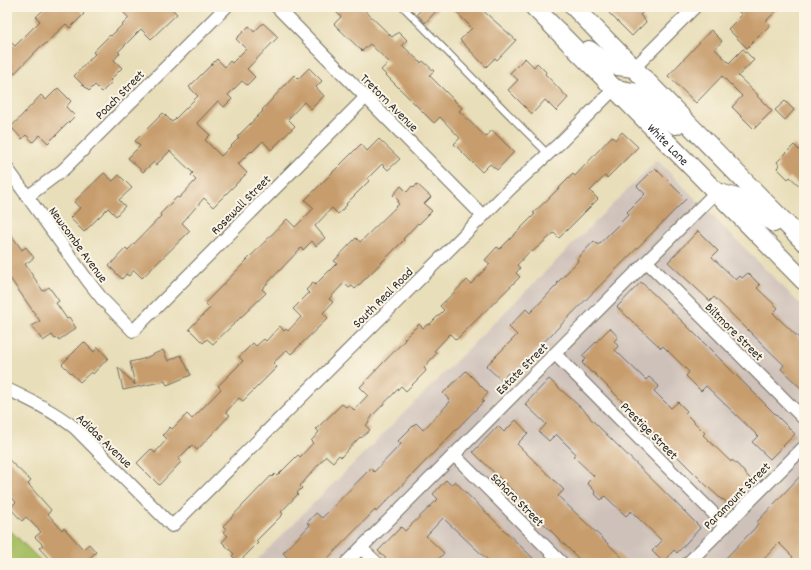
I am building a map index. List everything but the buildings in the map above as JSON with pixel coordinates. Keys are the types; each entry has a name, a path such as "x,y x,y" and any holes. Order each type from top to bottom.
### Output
{"main road":[{"path":"534,7 609,65 634,68"},
{"name":"White Lane","path":"534,7 804,281"},
{"path":"574,7 804,243"},
{"path":"614,89 633,92 727,164"},
{"path":"716,192 738,198 804,243"}],"street":[{"name":"Poach Street","path":"27,196 63,170 226,7"},
{"name":"Tretorn Avenue","path":"277,7 483,216"},
{"path":"634,68 695,7"},
{"name":"South Real Road","path":"172,526 483,216 614,89"},
{"name":"Rosewall Street","path":"133,331 366,97"},
{"name":"Newcombe Avenue","path":"7,168 88,281 103,300 133,331"},
{"name":"Estate Street","path":"346,563 716,192"},
{"name":"Biltmore Street","path":"647,262 804,419"},
{"name":"Prestige Street","path":"555,354 726,526"},
{"name":"Adidas Avenue","path":"7,389 38,403 58,415 75,428 172,526"},
{"name":"Paramount Street","path":"688,563 804,447"},
{"name":"Sahara Street","path":"454,455 562,563"},
{"path":"361,548 377,563"}],"lane":[{"path":"403,7 548,154"}],"shaded area":[{"path":"657,160 804,308 804,563 254,563"}],"green space":[{"path":"7,527 43,563 7,563"}]}
